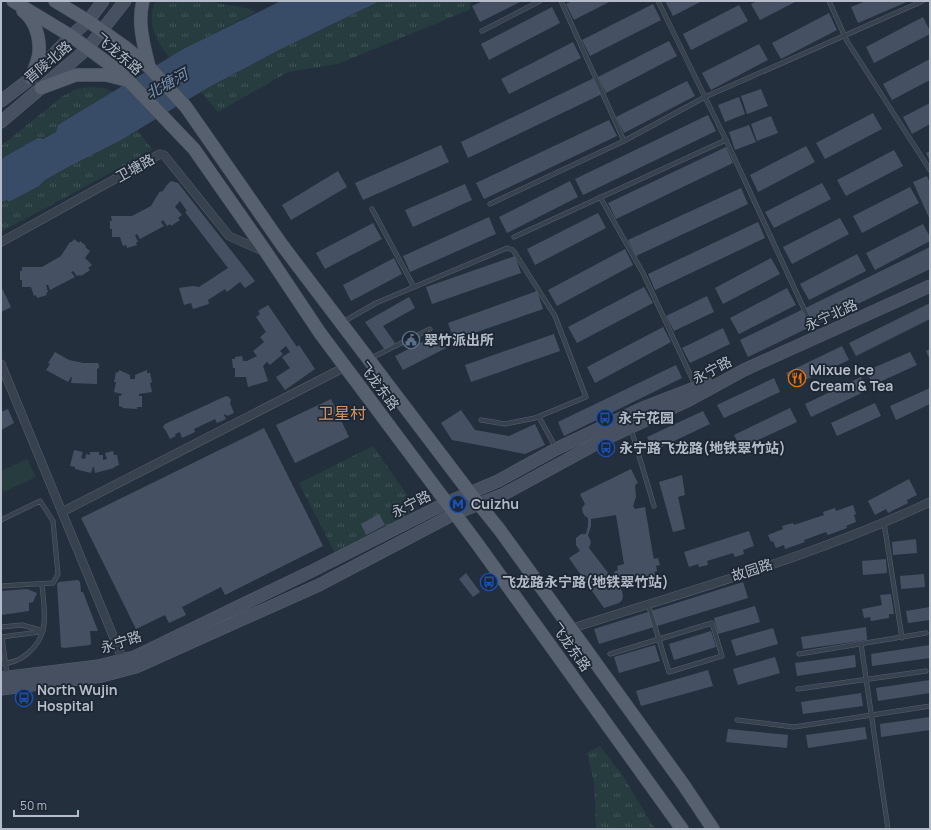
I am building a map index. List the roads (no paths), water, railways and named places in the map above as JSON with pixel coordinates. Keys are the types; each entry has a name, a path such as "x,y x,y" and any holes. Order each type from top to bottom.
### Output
{"main road":[{"name":"飞龙东路","path":"12,1 71,36 112,66 128,80 194,149 345,368 446,503 682,829"},
{"path":"12,1 28,14 36,28 39,53 31,78"},
{"name":"飞龙东路","path":"55,1 88,21 149,67 186,107 282,244 479,505 499,529 714,829"},
{"name":"晋陵北路","path":"1,101 31,78 71,36 88,21 103,1"},
{"name":"晋陵北路","path":"1,122 88,48 125,1"},
{"path":"143,1 140,12 142,38 149,67"},
{"path":"41,88 76,75 106,75 128,80"},
{"name":"永宁北路","path":"744,370 930,286"},
{"name":"永宁路","path":"4,678 98,666 134,657 312,571 446,503 498,481 557,449 645,407 744,370"},
{"name":"永宁路","path":"1,689 102,676 136,667 319,585 454,514 504,494 605,439 689,400 744,370"}],"street":[{"name":"卫塘路","path":"1,242 160,154 164,155 229,236 266,252"},
{"path":"1,364 123,660"},
{"path":"62,512 345,368"},
{"name":"故园路","path":"570,629 765,566 884,523 930,502"}],"lane":[{"path":"482,31 540,1"},
{"path":"561,1 624,141"},
{"path":"658,1 726,140 817,337"},
{"path":"829,1 844,35 930,170"},
{"path":"490,204 624,141 705,97 923,1"},
{"path":"514,237 726,140"},
{"path":"600,197 643,273 696,387"},
{"path":"372,208 414,287"},
{"path":"341,323 376,303 507,248 513,250 555,316 586,397 539,417 505,424 481,420"},
{"path":"369,360 430,329"},
{"path":"539,417 557,449"},
{"path":"630,427 654,506"},
{"path":"1,520 40,501 53,521 58,574 53,583 1,586"},
{"path":"884,523 902,638"},
{"path":"3,663 21,659 35,648 43,635 45,620 42,584"},
{"path":"610,654 659,639 712,623 722,656 668,672 659,639 648,604"},
{"path":"1,627 22,625 43,631"},
{"path":"4,678 2,637 43,631"},
{"path":"799,654 926,633"},
{"path":"861,644 888,829"},
{"path":"798,689 926,671"},
{"path":"737,720 794,727 930,706"}],"water":[{"name":"北塘河","path":"281,1 380,1 281,49 209,87 121,140 45,180 39,186 9,202 7,200 1,202 1,159 38,138 43,139 56,132 58,125 185,48"}],"place":[{"name":"翠竹派出所","path":"411,340"},
{"name":"Mixue Ice Cream & Tea","path":"797,378"},
{"name":"永宁花园","path":"605,418"},
{"name":"永宁路飞龙路(地铁翠竹站)","path":"606,448"},
{"name":"Cuizhu","path":"458,504"},
{"name":"飞龙路永宁路(地铁翠竹站)","path":"489,582"},
{"name":"North Wujin Hospital","path":"24,698"}],"district":[{"name":"卫星村","path":"342,413"}]}
